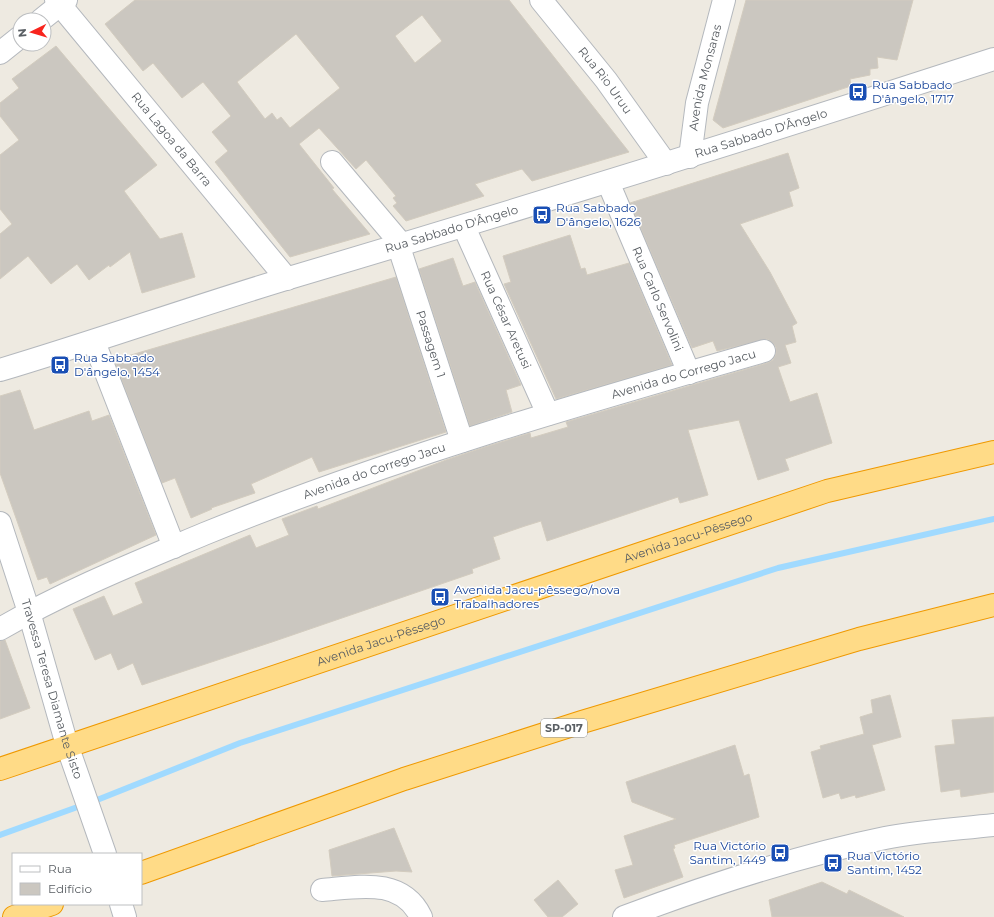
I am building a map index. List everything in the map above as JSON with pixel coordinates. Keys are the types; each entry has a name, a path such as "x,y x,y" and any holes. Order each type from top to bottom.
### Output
{"highway":[{"name":"Avenida Jacu-Pêssego","path":"0,769 67,745 827,491 994,452"},
{"name":"SP-017","path":"142,873 404,779 582,722 859,639 994,605"},
{"path":"14,917 49,905"}],"street":[{"name":"Rua Rio Uruu","path":"541,0 606,80 666,164"},
{"name":"Avenida Monsaras","path":"690,157 697,103 724,0"},
{"path":"50,12 61,2"},
{"name":"Rua Lagoa da Barra","path":"61,2 287,279"},
{"path":"0,54 12,44"},
{"name":"Rua Sabbado D'Ângelo","path":"0,370 94,342 287,279 401,246 690,157 994,59"},
{"path":"332,162 401,246"},
{"name":"Rua Carlo Servolini","path":"608,182 689,373"},
{"name":"Rua César Aretusi","path":"464,226 548,414"},
{"name":"Passagem 1","path":"401,246 462,441"},
{"path":"94,342 174,547"},
{"name":"Avenida do Corrego Jacu","path":"0,629 29,612 121,569 282,502 462,441 548,414 764,351"},
{"name":"Travessa Teresa Diamante Sisto","path":"0,523 29,612 67,745 104,853"},
{"path":"624,917 691,893 833,850 892,837 994,825"},
{"path":"322,890 372,886 401,893 418,911 421,917"},
{"path":"121,905 125,917"}],"building":[{"path":"135,0 509,0 629,152 532,181 522,169 475,184 484,196 406,221 393,206 397,203 393,198 396,196 366,160 356,169 319,128 299,144 334,188 332,189 370,234 290,257 215,162 228,151 212,132 231,116 203,82 182,98 153,63 143,71 105,24","holes":["422,15 442,41 415,63 395,36","296,34 340,88 290,128 281,117 277,120 272,113 265,119 237,82"]},
{"path":"746,0 913,0 897,60 877,57 878,68 870,69 870,75 850,79 851,86 723,128 713,120"},
{"path":"56,46 157,165 124,191 160,239 182,233 195,277 142,293 130,252 89,280 77,264 51,284 28,256 0,279 0,234 12,224 0,209 0,155 19,140 0,116 0,103 19,88 12,79 48,52 52,52 52,49"},
{"path":"788,153 799,188 789,192 793,206 740,224 770,272 797,323 792,326 796,342 785,345 791,363 778,367 790,402 817,393 832,443 785,459 789,470 758,480 739,420 688,430 708,495 680,503 678,497 547,541 541,521 525,526 493,537 500,559 472,569 473,573 142,685 133,663 118,670 111,653 95,660 73,609 104,596 113,616 143,603 135,583 250,535 256,548 289,535 282,519 317,506 318,509 446,460 485,447 530,433 531,438 568,427 566,422 773,360 776,354 776,347 767,339 717,351 713,341 692,348 630,203"},
{"path":"570,235 581,269 585,268 587,275 629,263 672,365 556,399 504,284 511,282 503,256"},
{"path":"453,258 463,286 475,282 521,385 506,390 512,412 470,426 419,269"},
{"path":"396,277 446,432 319,472 312,457 251,484 255,493 211,508 212,509 191,518 175,478 162,483 114,360"},
{"path":"20,390 34,430 89,411 92,421 109,415 156,535 50,584 47,577 38,580 0,473 0,396"},
{"path":"5,640 30,708 0,719 0,641"},
{"path":"890,695 901,737 872,745 885,790 856,798 855,795 841,799 839,793 823,798 811,752 821,749 820,746 864,734 860,717 873,713 871,700"},
{"path":"994,717 994,792 961,797 960,789 941,792 935,746 955,744 952,720"},
{"path":"735,745 744,776 749,774 759,817 674,845 675,848 673,849 683,877 624,898 615,870 633,865 624,836 676,819 632,802 626,782"},
{"path":"394,828 412,872 396,871 332,876 329,850"},
{"path":"558,880 578,904 562,917 548,917 534,900"},
{"path":"822,882 847,894 849,890 904,917 772,917 769,900"}],"waterway":[{"path":"92,802 240,743 778,568 994,519"},
{"path":"0,835 83,805"}],"place":[{"name":"Rua Sabbado D'ângelo, 1717","path":"858,92"},
{"name":"Rua Sabbado D'ângelo, 1626","path":"542,215"},
{"name":"Rua Sabbado D'ângelo, 1454","path":"60,365"},
{"name":"Avenida Jacu-pêssego/nova Trabalhadores","path":"440,597"},
{"name":"Rua Victório Santim, 1449","path":"780,853"},
{"name":"Rua Victório Santim, 1452","path":"833,863"}]}
